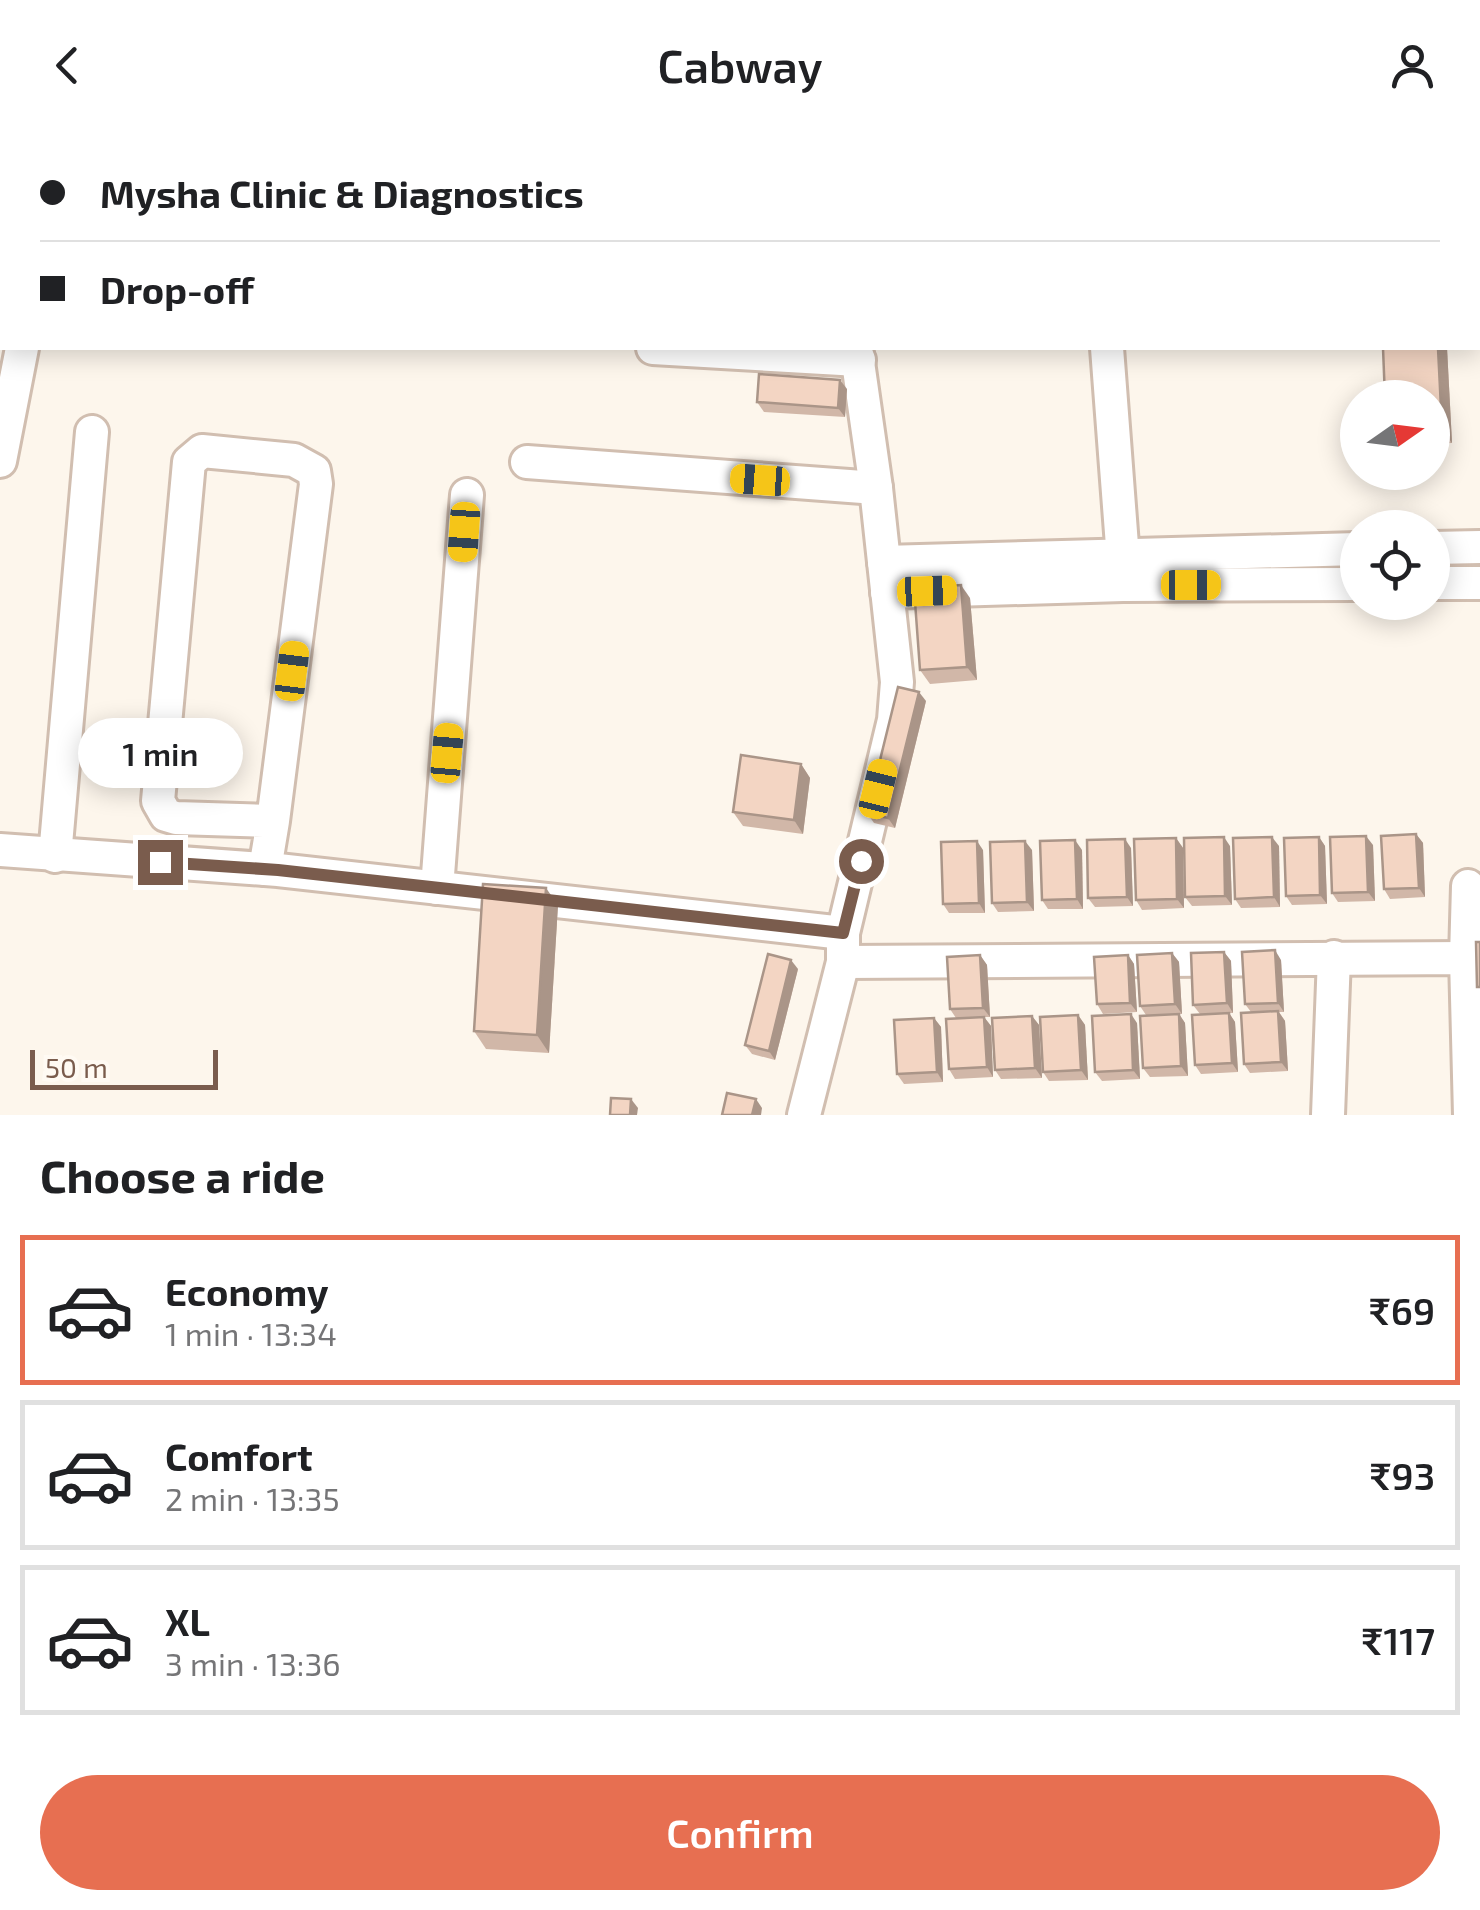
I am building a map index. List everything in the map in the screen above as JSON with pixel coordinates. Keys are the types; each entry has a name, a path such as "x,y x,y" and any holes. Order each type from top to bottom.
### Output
{"street":[{"path":"0,461 22,350"},
{"path":"721,350 858,354 886,577 897,682 894,720 804,1115"},
{"path":"1107,350 1124,570"},
{"path":"55,856 92,432"},
{"path":"266,869 316,484 314,472 294,460 202,452 188,462 158,801 166,815 176,818 272,821"},
{"path":"527,462 876,488"},
{"path":"437,888 467,495"},
{"path":"1450,548 1480,547"},
{"path":"886,577 1124,570 1340,552"},
{"path":"1124,570 1340,583"},
{"path":"1450,583 1480,583"},
{"path":"0,850 266,869 437,888 843,948 898,962 1466,958"},
{"path":"1468,886 1470,1115"},
{"path":"1328,1115 1334,957"}],"building":[{"path":"1383,350 1438,350 1440,380 1384,380"},
{"path":"759,374 840,380 838,408 757,402"},
{"path":"961,585 967,667 920,670 914,588"},
{"path":"898,687 919,692 888,818 867,813"},
{"path":"741,755 801,764 794,820 733,812"},
{"path":"1416,834 1419,888 1384,889 1381,836"},
{"path":"1366,836 1368,892 1332,893 1330,837"},
{"path":"1224,837 1225,896 1185,897 1184,838"},
{"path":"1272,837 1274,897 1235,899 1233,838"},
{"path":"1319,837 1320,895 1286,896 1284,838"},
{"path":"1176,838 1177,899 1136,900 1134,839"},
{"path":"1125,839 1127,897 1088,898 1087,840"},
{"path":"1075,840 1077,899 1042,900 1040,841"},
{"path":"977,841 979,903 943,904 941,842"},
{"path":"1025,841 1027,902 992,903 990,842"},
{"path":"483,884 546,888 537,1035 474,1031"},
{"path":"1476,942 1480,942 1480,987 1477,987"},
{"path":"1275,950 1278,1003 1245,1004 1242,952"},
{"path":"1224,952 1227,1003 1193,1005 1191,953"},
{"path":"1172,953 1175,1004 1140,1006 1137,955"},
{"path":"768,954 791,960 769,1051 745,1045"},
{"path":"980,955 983,1008 950,1009 947,957"},
{"path":"1128,955 1130,1003 1097,1004 1094,957"},
{"path":"1278,1011 1281,1062 1244,1064 1241,1013"},
{"path":"1229,1013 1232,1063 1195,1065 1192,1015"},
{"path":"1131,1014 1133,1070 1095,1072 1092,1016"},
{"path":"1179,1014 1181,1066 1143,1068 1140,1016"},
{"path":"1078,1015 1081,1070 1043,1072 1040,1017"},
{"path":"1032,1016 1035,1068 995,1070 992,1018"},
{"path":"984,1017 987,1067 949,1069 946,1019"},
{"path":"934,1018 937,1072 897,1074 894,1020"},
{"path":"727,1093 756,1099 752,1115 722,1115"},
{"path":"611,1098 631,1099 630,1115 610,1115"}],"route":[{"path":"160,862 278,870 843,933 861,861"}]}
